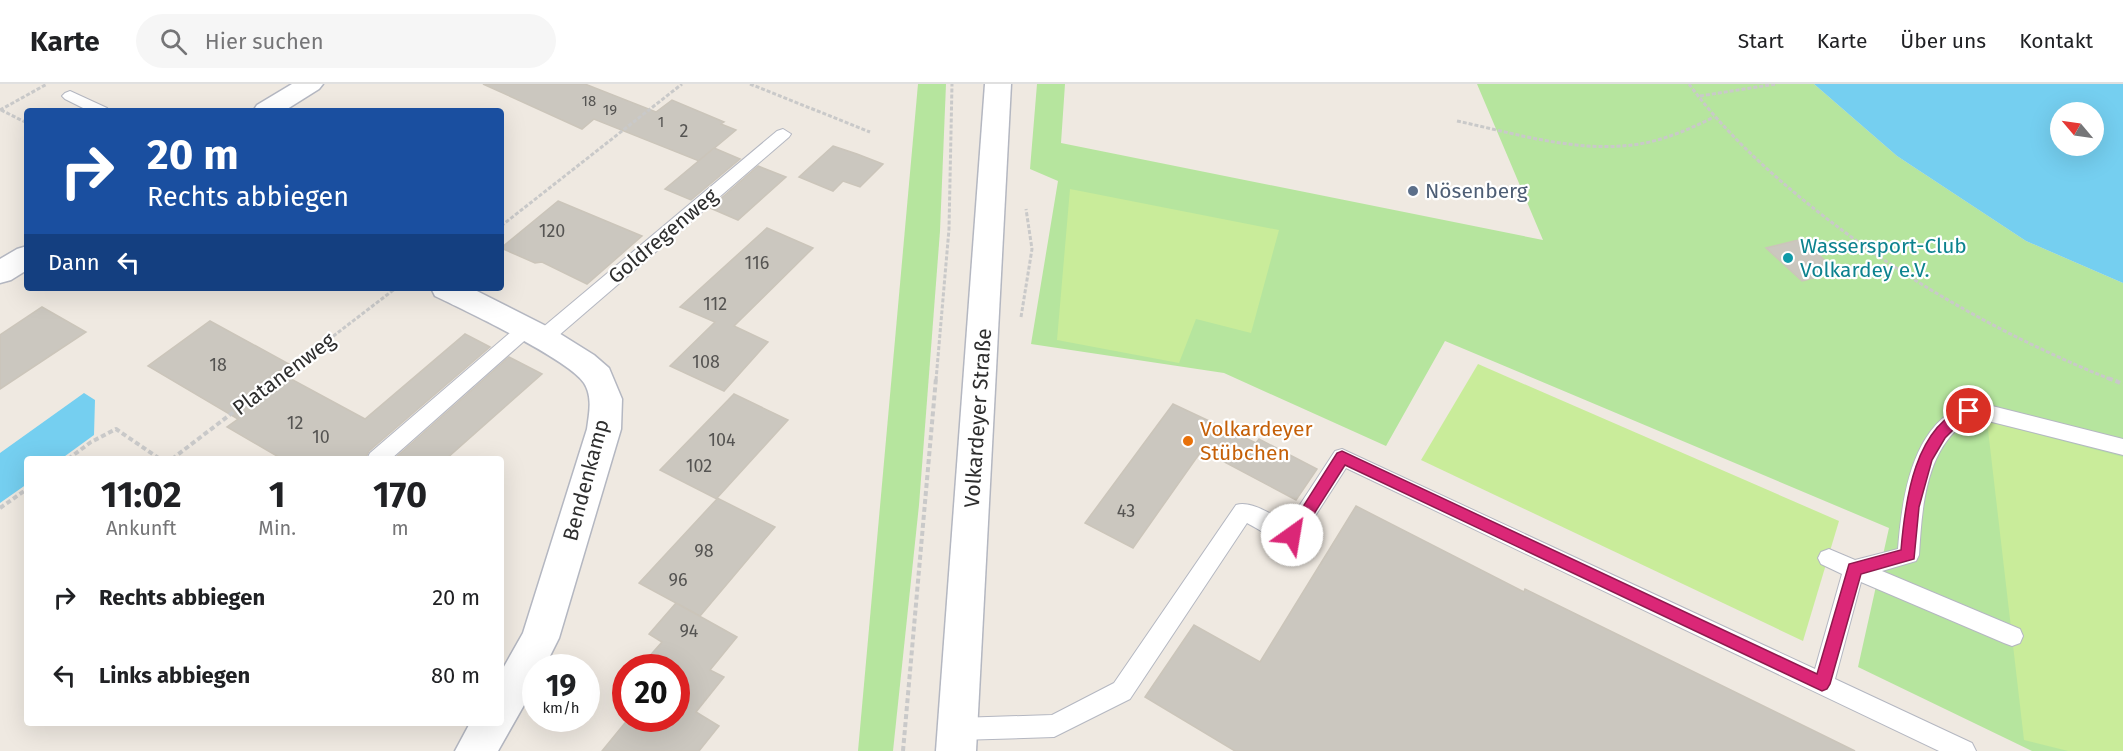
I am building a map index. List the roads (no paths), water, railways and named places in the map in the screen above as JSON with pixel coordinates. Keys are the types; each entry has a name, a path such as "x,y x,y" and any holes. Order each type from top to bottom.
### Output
{"main road":[{"path":"271,108 310,84"},
{"name":"Volkardeyer Straße","path":"957,740 998,84"},
{"path":"0,273 24,258"},
{"name":"Bendenkamp","path":"452,291 584,363 598,377 606,399 604,429 540,638 504,704"},
{"path":"475,751 491,726"}],"lane":[{"path":"70,96 96,108"},
{"name":"Goldregenweg","path":"534,334 783,134"},
{"path":"381,456 534,334"},
{"path":"1854,569 1908,555 1912,507 1925,459 1940,435 1956,418 1969,411 1995,415 2123,447"},
{"path":"957,740 1054,726 1122,691 1243,511 1292,535 1342,457 1964,751"},
{"path":"1829,558 2012,636"},
{"path":"1822,684 1854,569"}],"water":[{"path":"1814,84 2123,84 2123,283 2026,241 1897,156"},
{"path":"84,393 95,400 94,435 65,456 24,456 24,486 0,503 0,453"}],"place":[{"name":"Nösenberg","path":"1413,191"},
{"name":"Wassersport-Club Volkardey e.V.","path":"1788,258"},
{"name":"Volkardeyer Stübchen","path":"1188,441"}]}
